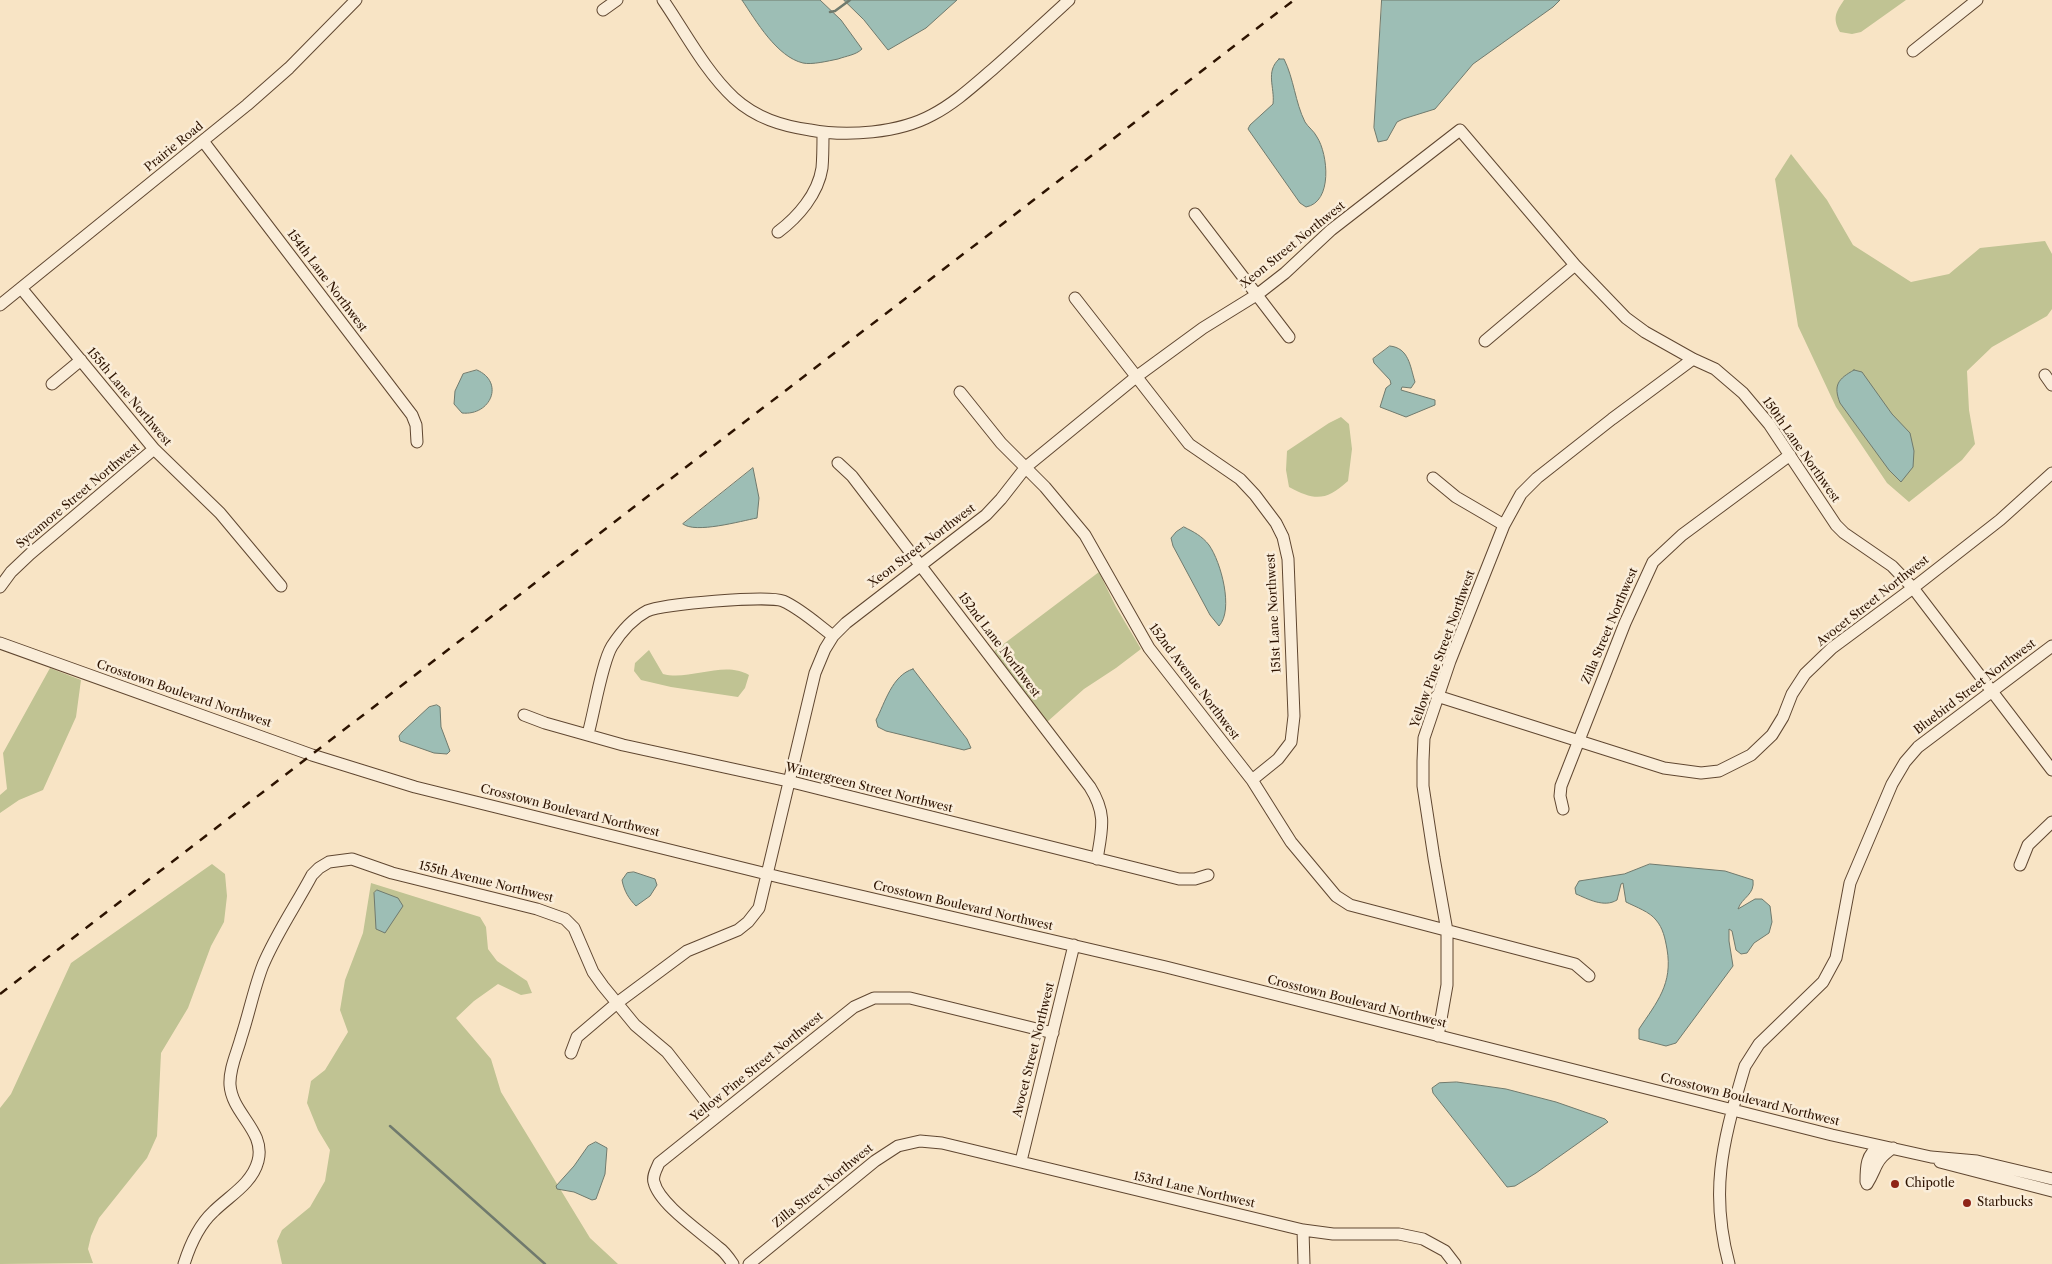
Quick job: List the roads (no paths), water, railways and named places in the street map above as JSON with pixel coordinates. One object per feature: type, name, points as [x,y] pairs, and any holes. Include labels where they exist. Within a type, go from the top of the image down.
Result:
[{"type":"street","name":"Prairie Road","points":[[0,305],[203,141],[289,68],[356,0]]},
{"type":"street","points":[[603,10],[617,0]]},
{"type":"street","points":[[663,0],[717,79],[735,98],[758,115],[782,126],[823,133],[866,132],[899,127],[930,116],[958,100],[1069,0]]},
{"type":"street","points":[[1913,51],[1977,0]]},
{"type":"street","name":"150th Lane Northwest","points":[[1460,130],[1575,265],[1626,318],[1645,332],[1715,369],[1743,393],[1769,424],[1836,525],[1844,533],[1892,566],[1913,588],[2052,770]]},
{"type":"street","name":"Xeon Street Northwest","points":[[571,1053],[577,1037],[617,1003],[687,951],[728,935],[748,922],[760,904],[818,662],[832,636],[858,612],[986,515],[1026,467],[1136,377],[1203,328],[1258,294],[1331,230],[1460,130]]},
{"type":"street","points":[[778,232],[796,217],[811,196],[822,170],[823,133]]},
{"type":"street","name":"154th Lane Northwest","points":[[203,141],[412,416],[416,425],[418,442]]},
{"type":"street","points":[[1195,214],[1289,337]]},
{"type":"street","points":[[1485,341],[1575,265]]},
{"type":"street","name":"155th Lane Northwest","points":[[21,288],[154,449],[220,513],[281,586]]},
{"type":"street","name":"151st Lane Northwest","points":[[1075,298],[1189,444],[1240,479],[1276,522],[1283,537],[1288,568],[1294,716],[1291,742],[1278,759],[1252,780]]},
{"type":"street","name":"Yellow Pine Street Northwest","points":[[1438,1036],[1447,985],[1447,931],[1423,786],[1424,738],[1438,696],[1504,524],[1521,494],[1537,478],[1612,419],[1693,359]]},
{"type":"street","points":[[52,384],[80,360]]},
{"type":"street","points":[[2045,375],[2052,385]]},
{"type":"street","name":"152nd Avenue Northwest","points":[[960,392],[1001,443],[1045,487],[1085,535],[1149,648],[1252,780],[1291,842],[1336,896],[1350,905],[1447,931]]},
{"type":"street","name":"Sycamore Street Northwest","points":[[0,587],[11,572],[30,554],[154,449]]},
{"type":"street","name":"Zilla Street Northwest","points":[[1563,809],[1560,796],[1561,786],[1625,623],[1653,562],[1682,535],[1790,455]]},
{"type":"street","name":"152nd Lane Northwest","points":[[838,463],[852,476],[1090,787],[1099,801],[1102,813],[1102,828],[1097,858]]},
{"type":"street","name":"Avocet Street Northwest","points":[[1579,741],[1664,768],[1701,773],[1719,771],[1732,766],[1751,755],[1772,735],[1783,716],[1792,694],[1805,674],[1832,648],[2000,520],[2052,472]]},
{"type":"street","points":[[1433,478],[1456,497],[1504,524]]},
{"type":"street","points":[[588,734],[611,648],[633,620],[648,611],[665,607],[764,598],[781,600],[795,608],[832,636]]},
{"type":"street","name":"Crosstown Boulevard Northwest","points":[[0,643],[312,755],[374,775],[570,826],[1074,945],[1880,1146],[1932,1157],[1977,1161],[2052,1179]]},
{"type":"street","name":"Bluebird Street Northwest","points":[[1729,1264],[1722,1238],[1718,1182],[1720,1161],[1745,1066],[1759,1044],[1823,982],[1836,958],[1850,883],[1892,784],[1905,762],[1918,747],[2052,646]]},
{"type":"street","points":[[1438,696],[1579,741]]},
{"type":"street","name":"Wintergreen Street Northwest","points":[[524,715],[545,724],[588,734],[623,745],[788,781],[1179,879],[1195,879],[1208,875]]},
{"type":"street","points":[[2020,865],[2028,845],[2052,822]]},
{"type":"street","name":"155th Avenue Northwest","points":[[184,1264],[193,1239],[201,1225],[213,1212],[240,1190],[258,1162],[259,1150],[256,1134],[232,1096],[230,1074],[267,958],[312,875],[329,862],[352,859],[392,873],[537,909],[565,918],[574,928],[593,972],[635,1025],[667,1052],[718,1116]]},
{"type":"street","points":[[1447,931],[1576,964],[1589,976]]},
{"type":"street","name":"Avocet Street Northwest","points":[[1021,1161],[1074,945]]},
{"type":"street","name":"Yellow Pine Street Northwest","points":[[734,1264],[720,1248],[684,1219],[663,1198],[654,1181],[654,1175],[659,1163],[854,1007],[874,998],[910,998],[1053,1033]]},
{"type":"street","name":"Zilla Street Northwest","points":[[749,1264],[875,1160],[898,1146],[920,1141]]},
{"type":"street","name":"153rd Lane Northwest","points":[[920,1141],[942,1143],[1021,1161],[1303,1230],[1333,1234],[1398,1234],[1423,1239],[1445,1251],[1455,1264]]},
{"type":"street","points":[[1880,1146],[1874,1149],[1868,1158],[1866,1184],[1873,1174],[1878,1160],[1893,1148]]},
{"type":"street","name":"Crosstown Boulevard Northwest","points":[[1932,1157],[1944,1164],[2052,1191]]},
{"type":"street","points":[[1303,1230],[1304,1264]]},
{"type":"water","points":[[742,0],[820,0],[841,20],[862,49],[851,55],[820,62],[803,63],[793,59],[784,54],[768,37]]},
{"type":"water","points":[[844,0],[957,0],[926,28],[888,50],[864,20]]},
{"type":"water","points":[[1382,0],[1560,0],[1473,64],[1435,109],[1397,122],[1387,140],[1378,142],[1374,128]]},
{"type":"water","points":[[1279,59],[1284,59],[1305,122],[1317,137],[1324,154],[1326,176],[1321,196],[1315,203],[1306,207],[1300,203],[1248,129],[1273,104],[1271,74]]},
{"type":"water","points":[[1390,346],[1396,347],[1405,354],[1415,382],[1411,388],[1402,387],[1401,390],[1435,400],[1435,405],[1406,417],[1380,407],[1386,388],[1391,384],[1390,380],[1374,363],[1373,359]]},
{"type":"water","points":[[477,370],[486,375],[491,382],[491,397],[481,409],[472,413],[462,413],[454,404],[455,391],[463,374]]},
{"type":"water","points":[[1854,370],[1862,372],[1892,414],[1910,433],[1914,451],[1913,467],[1901,482],[1889,470],[1840,403],[1837,392],[1838,383],[1844,376]]},
{"type":"water","points":[[753,468],[759,498],[757,518],[697,528],[683,524]]},
{"type":"water","points":[[1184,527],[1198,534],[1209,545],[1218,563],[1226,598],[1223,619],[1219,626],[1210,615],[1173,546],[1171,538]]},
{"type":"water","points":[[913,669],[967,739],[971,748],[964,750],[886,731],[878,727],[876,720],[894,683],[906,672]]},
{"type":"water","points":[[437,705],[440,707],[441,727],[450,751],[447,754],[434,753],[400,741],[399,736],[402,732],[429,707]]},
{"type":"water","points":[[1650,864],[1725,871],[1753,880],[1750,893],[1738,909],[1755,899],[1762,899],[1770,906],[1772,922],[1769,933],[1754,943],[1747,953],[1741,954],[1736,950],[1732,931],[1729,929],[1733,966],[1676,1043],[1666,1046],[1639,1039],[1639,1029],[1652,1010],[1666,983],[1668,972],[1667,949],[1660,926],[1650,915],[1626,902],[1623,883],[1621,884],[1617,900],[1607,903],[1596,902],[1576,894],[1575,888],[1579,881],[1624,874]]},
{"type":"water","points":[[634,872],[655,879],[657,885],[650,896],[636,906],[627,894],[622,880],[627,873]]},
{"type":"water","points":[[377,890],[398,898],[403,906],[385,933],[376,929],[374,893]]},
{"type":"water","points":[[1457,1082],[1506,1089],[1556,1102],[1605,1119],[1608,1122],[1536,1173],[1515,1186],[1507,1187],[1433,1093],[1432,1088],[1439,1083]]},
{"type":"water","points":[[596,1142],[607,1148],[605,1174],[596,1199],[592,1200],[574,1192],[557,1189],[556,1186],[574,1166],[588,1146]]},
{"type":"waterway","points":[[830,12],[835,11],[850,0]]},
{"type":"waterway","points":[[390,1126],[545,1264]]},
{"type":"railway","points":[[0,994],[1294,0]]},
{"type":"place","name":"Chipotle","points":[[1895,1184]]},
{"type":"place","name":"Starbucks","points":[[1967,1203]]}]
